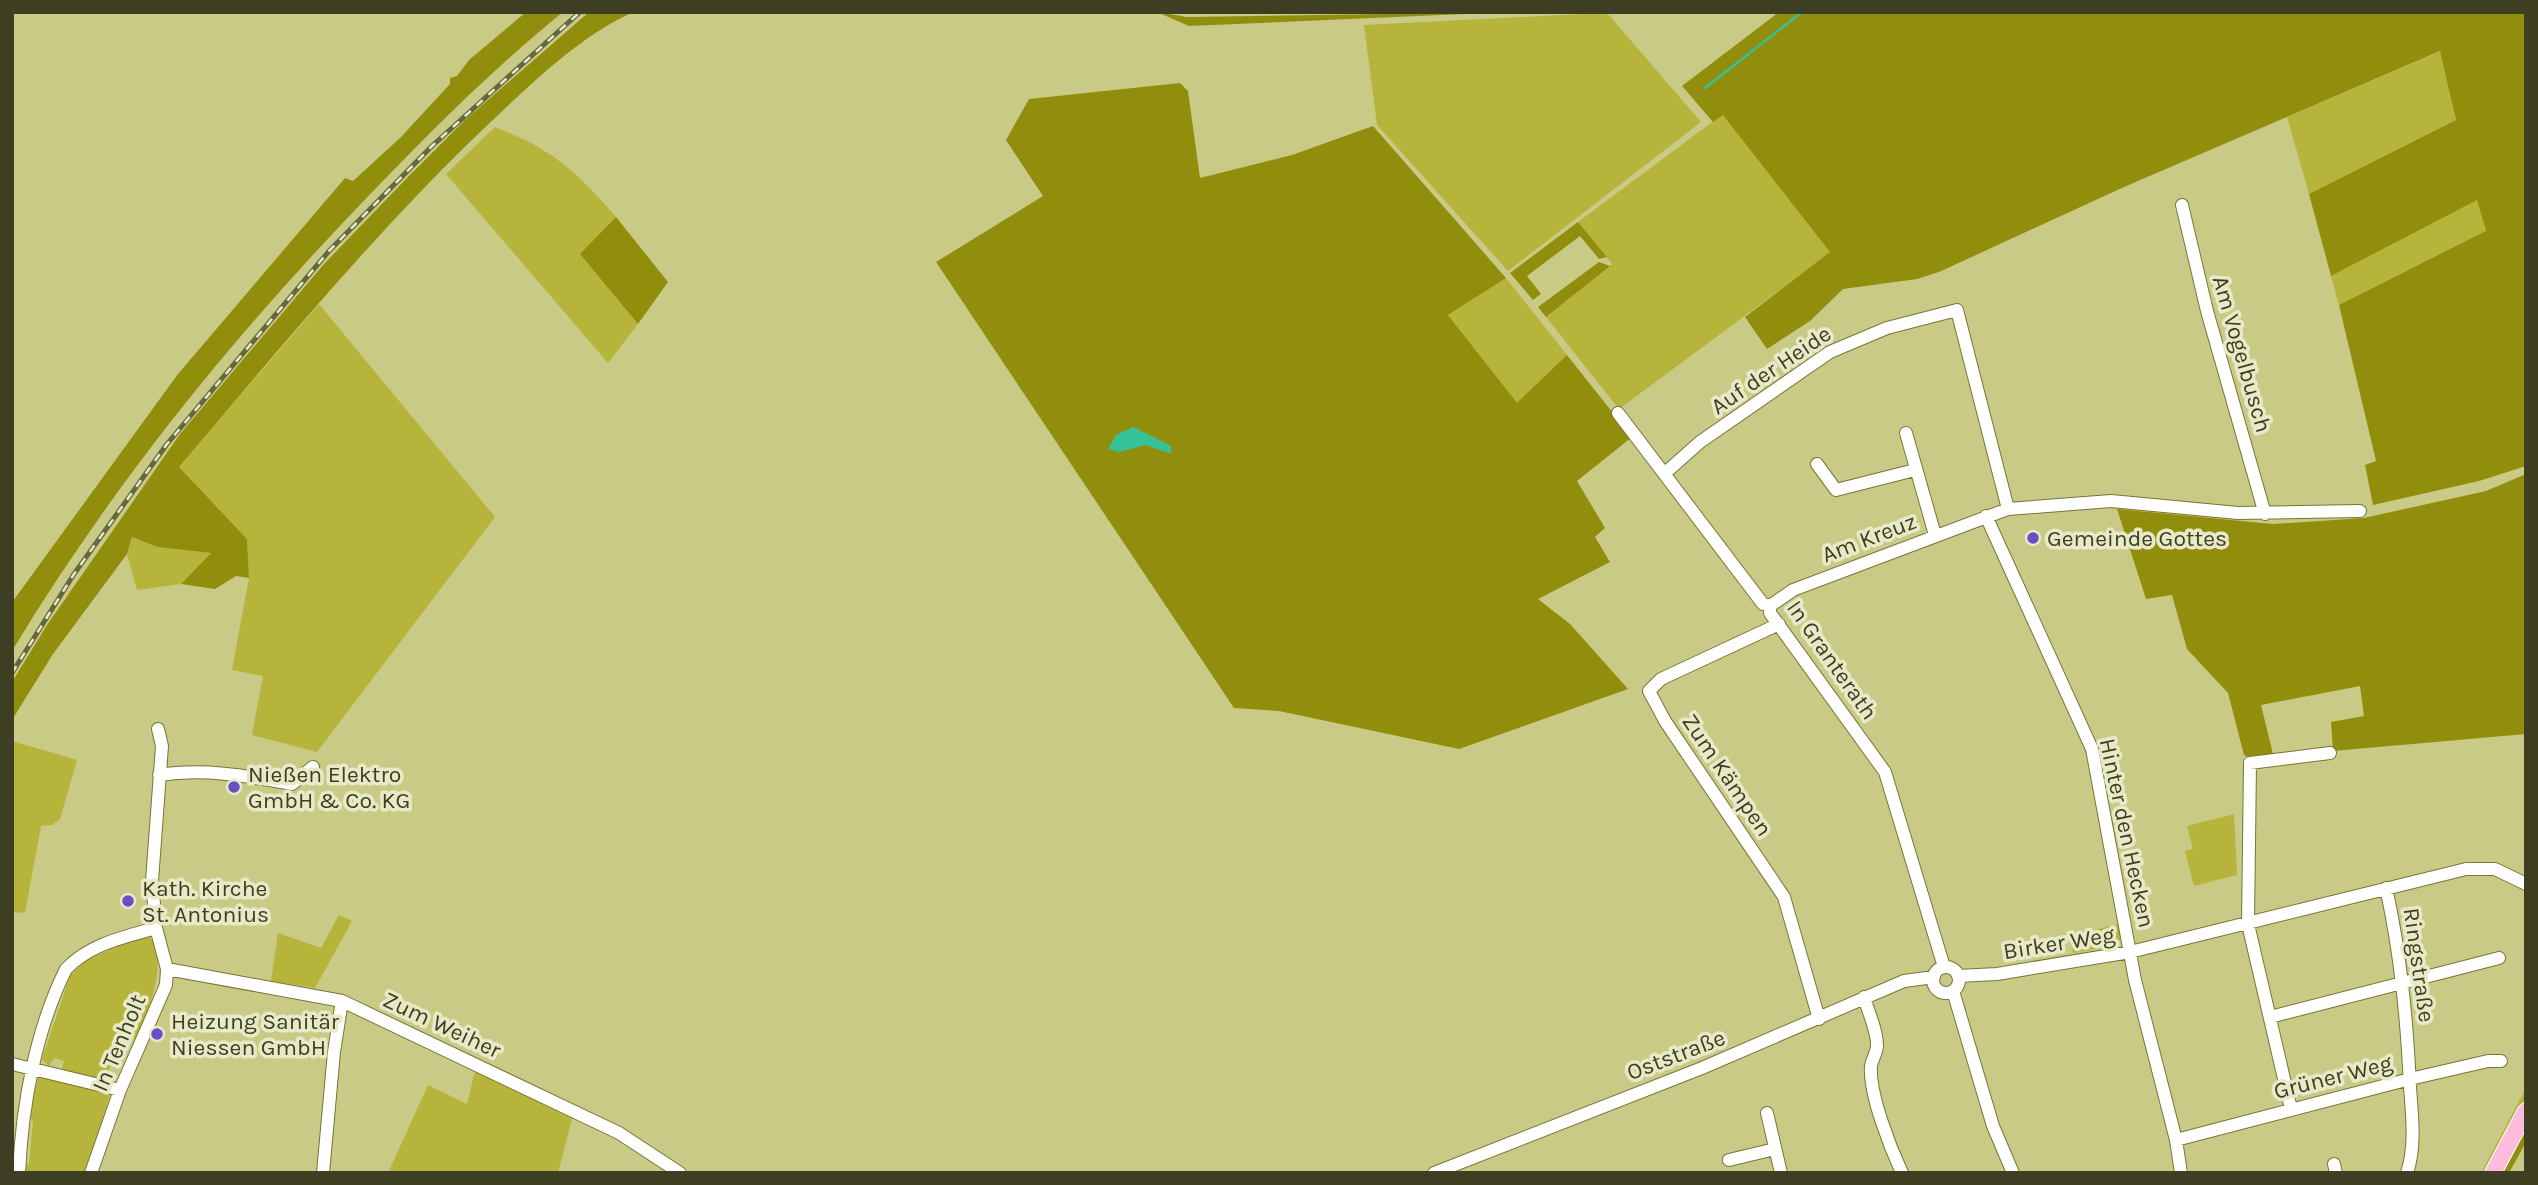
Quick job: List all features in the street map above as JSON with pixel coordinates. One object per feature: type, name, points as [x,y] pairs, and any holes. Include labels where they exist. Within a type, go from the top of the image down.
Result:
[{"type":"main road","points":[[2493,1173],[2526,1111]]},
{"type":"street","name":"Am Vogelbusch","points":[[2182,205],[2207,311],[2265,514]]},
{"type":"street","name":"Auf der Heide","points":[[1664,474],[1700,442],[1830,352],[1886,328],[1957,310],[2008,509]]},
{"type":"street","name":"In Granterath","points":[[1618,413],[1763,604],[1770,606],[1770,614],[1885,772],[1944,967]]},
{"type":"street","points":[[1906,433],[1935,535]]},
{"type":"street","points":[[1817,464],[1836,490],[1915,470]]},
{"type":"street","points":[[1986,516],[2008,509],[2111,500],[2265,514],[2360,511]]},
{"type":"street","name":"Am Kreuz","points":[[1770,606],[1793,590],[1986,516]]},
{"type":"street","name":"Hinter den Hecken","points":[[1986,516],[2092,749],[2130,952],[2176,1140],[2181,1173]]},
{"type":"street","name":"Zum Kämpen","points":[[1779,624],[1661,679],[1650,691],[1665,720],[1784,897],[1819,1019]]},
{"type":"street","name":"In Tenholt","points":[[91,1173],[120,1090],[155,1016],[166,985],[167,969],[156,928],[152,881],[162,736],[158,729]]},
{"type":"street","points":[[2291,1109],[2248,924],[2250,763],[2330,753]]},
{"type":"street","points":[[159,775],[186,771],[234,774],[292,784],[313,767]]},
{"type":"street","name":"Birker Weg","points":[[1958,976],[1997,974],[2130,952],[2386,888],[2483,867],[2495,869],[2526,884]]},
{"type":"street","name":"Ringstraße","points":[[2386,888],[2404,984],[2412,1139],[2407,1173]]},
{"type":"street","points":[[19,1173],[33,1069],[66,968],[76,958],[96,947],[156,928]]},
{"type":"street","points":[[2270,1017],[2499,958]]},
{"type":"street","points":[[1953,991],[1940,991],[1934,985],[1937,971],[1944,967],[1954,970],[1958,976],[1958,983],[1953,991],[1993,1126],[2013,1173]]},
{"type":"street","name":"Zum Weiher","points":[[167,969],[342,1001],[619,1133],[680,1173]]},
{"type":"street","name":"Oststraße","points":[[1434,1173],[1702,1068],[1904,981],[1934,977]]},
{"type":"street","points":[[1864,997],[1876,1037],[1877,1048],[1871,1067],[1874,1087],[1887,1141],[1902,1173]]},
{"type":"street","points":[[323,1173],[334,1052],[342,1001]]},
{"type":"street","name":"Grüner Weg","points":[[2176,1140],[2488,1060],[2501,1061]]},
{"type":"street","points":[[12,1064],[120,1090]]},
{"type":"street","points":[[1768,1113],[1781,1173]]},
{"type":"street","points":[[1729,1160],[1775,1149]]},
{"type":"shaded area","points":[[526,12],[563,12],[509,58],[431,132],[308,261],[215,366],[129,476],[12,651],[13,601],[178,374],[345,178],[353,181],[401,137],[450,84],[450,78],[457,76],[469,60]]},
{"type":"shaded area","points":[[589,12],[634,12],[597,32],[560,59],[453,159],[332,288],[179,467],[247,539],[249,578],[236,576],[215,589],[181,584],[211,553],[157,547],[132,537],[127,554],[53,654],[12,720],[12,682],[47,625],[180,434],[324,264],[405,180],[466,119]]},
{"type":"shaded area","points":[[1157,12],[1187,17],[1510,12],[1189,26]]},
{"type":"shaded area","points":[[1779,12],[2526,12],[2526,466],[2479,481],[2373,505],[2365,465],[2376,461],[2339,305],[2486,231],[2477,200],[2331,276],[2309,194],[2456,120],[2440,51],[2124,187],[1939,272],[1917,279],[1843,289],[1810,321],[1767,349],[1745,317],[1830,252],[1723,115],[1713,122],[1682,86]]},
{"type":"shaded area","points":[[1602,13],[1609,15],[1701,122],[1508,271],[1377,125],[1364,25]]},
{"type":"shaded area","points":[[2441,51],[2456,120],[2309,194],[2287,117]]},
{"type":"shaded area","points":[[1180,83],[1188,91],[1200,178],[1292,155],[1373,126],[1506,278],[1448,315],[1517,403],[1567,355],[1632,437],[1577,481],[1605,528],[1595,537],[1610,562],[1538,599],[1570,624],[1628,689],[1459,749],[1279,711],[1234,708],[936,262],[1043,196],[1006,140],[1029,99]]},
{"type":"shaded area","points":[[1723,114],[1831,252],[1619,409],[1546,317],[1612,264],[1578,222]]},
{"type":"shaded area","points":[[495,127],[533,144],[562,163],[588,186],[616,217],[581,254],[638,324],[608,363],[446,174]]},
{"type":"shaded area","points":[[2477,199],[2486,232],[2339,305],[2331,276]]},
{"type":"shaded area","points":[[616,217],[668,282],[638,324],[580,254]]},
{"type":"shaded area","points":[[1578,222],[1607,257],[1599,259],[1580,236],[1527,276],[1541,294],[1533,300],[1510,273]]},
{"type":"shaded area","points":[[1599,262],[1610,266],[1546,317],[1538,307]]},
{"type":"shaded area","points":[[1506,278],[1567,355],[1517,404],[1448,315]]},
{"type":"shaded area","points":[[319,304],[495,517],[317,752],[252,735],[263,676],[232,670],[249,578],[247,539],[179,467]]},
{"type":"shaded area","points":[[1133,427],[1171,446],[1171,454],[1146,445],[1119,452],[1108,449],[1116,435]]},
{"type":"shaded area","points":[[2526,474],[2526,734],[2333,751],[2331,722],[2364,716],[2360,686],[2261,705],[2274,758],[2253,760],[2244,755],[2228,693],[2187,649],[2172,595],[2146,599],[2117,509],[2273,524],[2364,518],[2486,491]]},
{"type":"shaded area","points":[[132,537],[157,547],[211,553],[181,584],[137,590],[127,554]]},
{"type":"shaded area","points":[[12,741],[77,760],[60,819],[52,825],[41,826],[25,913],[12,912]]},
{"type":"shaded area","points":[[2234,814],[2237,875],[2194,886],[2185,851],[2193,849],[2187,826]]},
{"type":"shaded area","points":[[339,915],[352,921],[315,988],[271,981],[278,933],[321,948]]},
{"type":"shaded area","points":[[2119,924],[2121,938],[2116,945],[2073,953],[2069,936]]},
{"type":"shaded area","points":[[141,936],[150,938],[155,948],[158,960],[155,988],[136,1038],[128,1036],[119,1058],[114,1057],[106,1077],[113,1081],[108,1083],[61,1072],[64,1061],[54,1058],[49,1066],[42,1059],[70,976],[85,961]]},
{"type":"shaded area","points":[[476,1067],[573,1115],[558,1173],[388,1173],[428,1085],[467,1104]]},
{"type":"shaded area","points":[[39,1075],[110,1094],[87,1173],[24,1173],[24,1166],[29,1164],[33,1120],[29,1117]]},
{"type":"shaded area","points":[[2526,1088],[2526,1097],[2485,1173],[2481,1173]]},
{"type":"shaded area","points":[[2526,1128],[2526,1142],[2509,1173],[2501,1173]]},
{"type":"waterway","points":[[1705,88],[1802,12]]},
{"type":"railway","points":[[12,673],[74,574],[167,444],[329,251],[432,146],[580,12]]},
{"type":"place","name":"Gemeinde Gottes","points":[[2033,538]]},
{"type":"place","name":"Nießen Elektro GmbH & Co. KG","points":[[234,787]]},
{"type":"place","name":"Kath. Kirche St. Antonius","points":[[128,901]]},
{"type":"place","name":"Heizung Sanitär Niessen GmbH","points":[[157,1034]]}]
